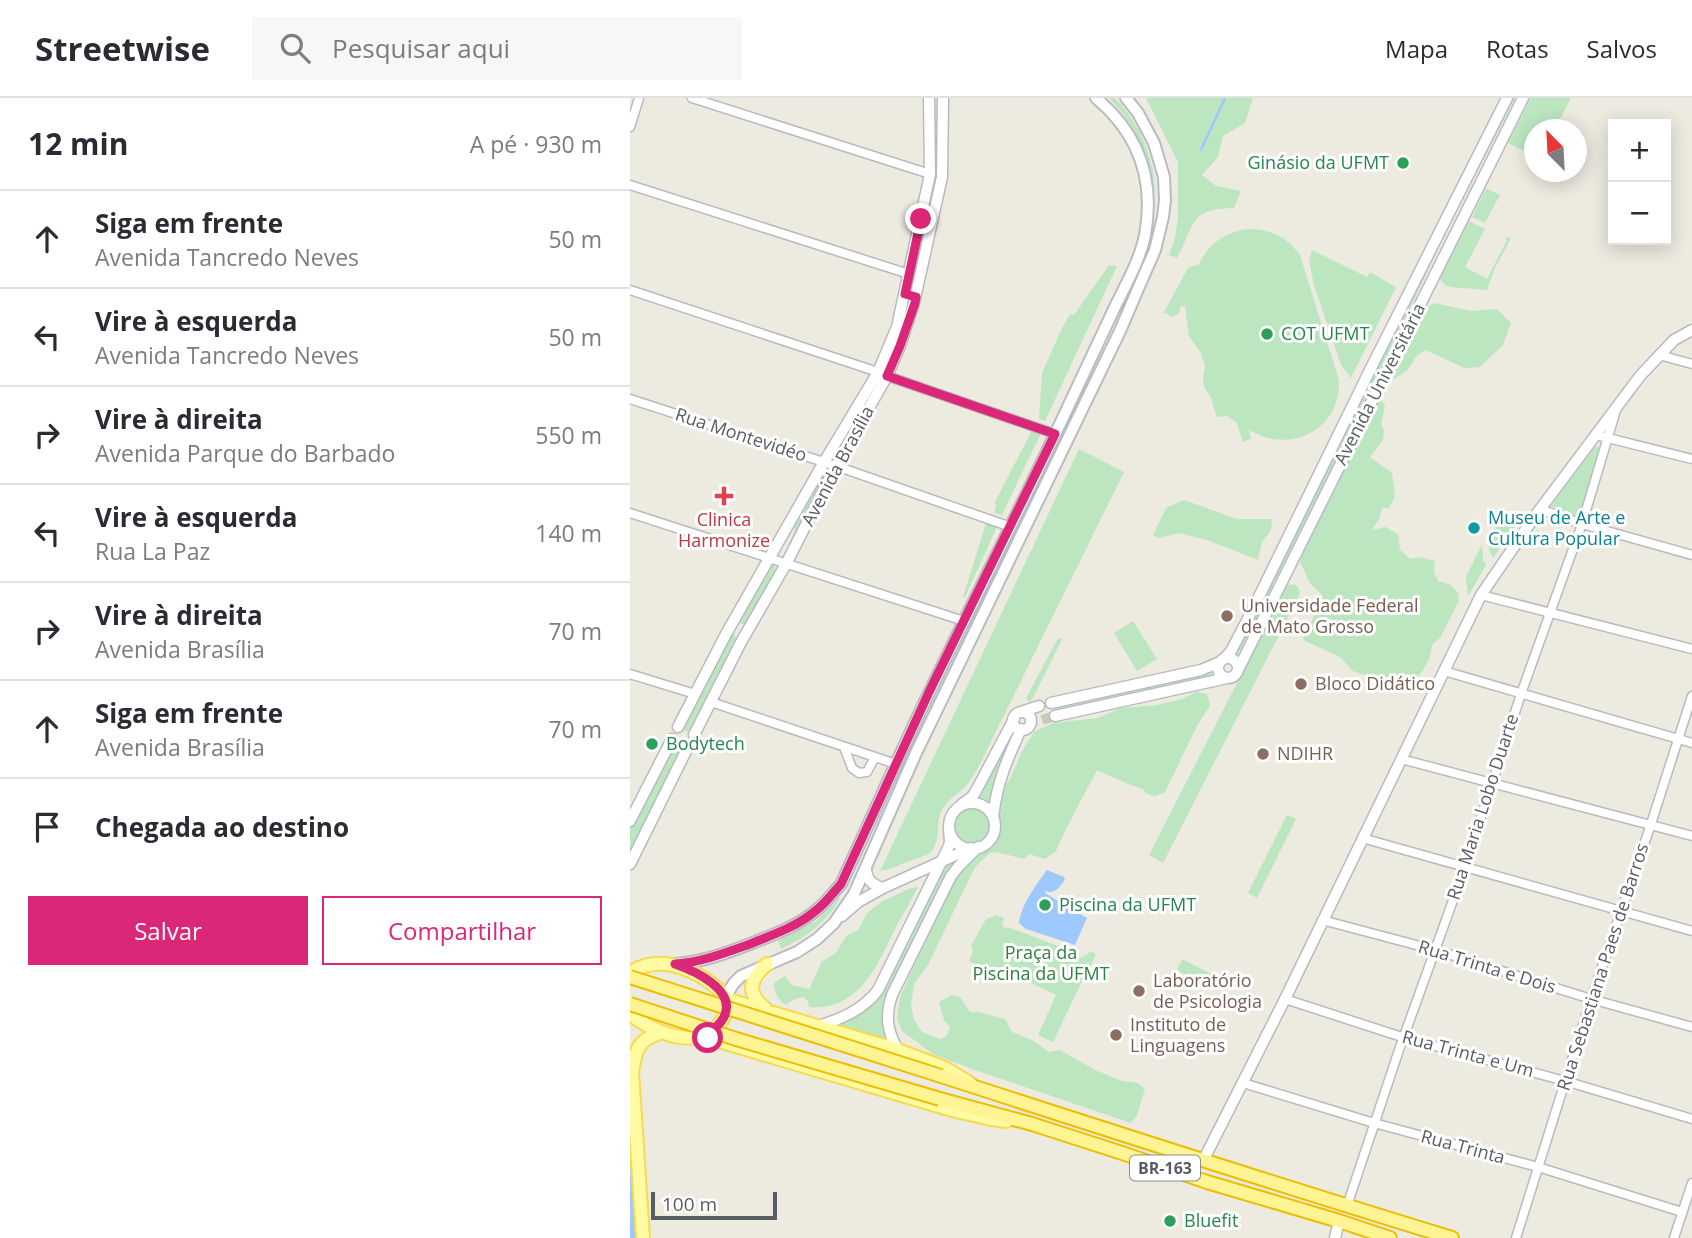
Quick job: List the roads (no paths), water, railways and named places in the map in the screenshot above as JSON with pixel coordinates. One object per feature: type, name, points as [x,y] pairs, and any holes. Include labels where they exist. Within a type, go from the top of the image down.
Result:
[{"type":"highway","name":"BR-163","points":[[633,971],[974,1087],[1452,1238]]},
{"type":"highway","name":"BR-163","points":[[630,1004],[736,1039],[1032,1124],[1207,1182],[1390,1238]]},
{"type":"highway","points":[[1148,1162],[1160,1159],[1191,1169],[1196,1168],[1204,1159]]},
{"type":"main road","points":[[633,971],[659,964],[704,960],[773,935],[799,922],[824,904],[841,884],[1120,296],[1144,237],[1147,186],[1138,151],[1118,119],[1096,98]]},
{"type":"main road","points":[[725,998],[741,976],[807,946],[845,909],[866,869],[916,753],[1120,331],[1155,250],[1166,200],[1164,177],[1151,136],[1139,113],[1126,98]]},
{"type":"main road","points":[[675,964],[705,979],[725,998],[726,1012],[720,1023],[710,1032],[697,1037]]},
{"type":"main road","points":[[767,964],[756,974],[752,991],[754,997],[768,1010]]},
{"type":"main road","points":[[725,998],[898,1050],[945,1068],[974,1087]]},
{"type":"main road","points":[[630,1015],[656,1030],[679,1037],[719,1041],[952,1110],[991,1119],[1032,1124]]},
{"type":"main road","points":[[643,1238],[631,1107],[632,1072],[639,1045],[656,1030]]},
{"type":"street","points":[[630,127],[639,98]]},
{"type":"street","points":[[692,98],[930,174]]},
{"type":"street","name":"Avenida Brasília","points":[[910,295],[909,274],[930,174],[929,98]]},
{"type":"street","name":"Avenida Brasília","points":[[678,727],[726,634],[824,462],[859,414],[883,374],[910,295],[942,177],[943,98]]},
{"type":"street","name":"Avenida Universitária","points":[[1222,661],[1231,651],[1252,611],[1507,98]]},
{"type":"street","name":"Avenida Universitária","points":[[1055,716],[1234,676],[1523,98]]},
{"type":"street","points":[[630,185],[909,274]]},
{"type":"street","points":[[630,290],[1055,434]]},
{"type":"street","points":[[1204,1159],[1285,999],[1481,595],[1540,509],[1640,376],[1674,340],[1692,330]]},
{"type":"street","points":[[1659,355],[1692,364]]},
{"type":"street","name":"Rua Montevidéo","points":[[630,399],[1011,527]]},
{"type":"street","name":"Rua Maria Lobo Duarte","points":[[1347,1206],[1465,867],[1549,612],[1582,524],[1617,407]]},
{"type":"street","name":"Avenida Brasília","points":[[694,735],[740,644],[786,564],[859,414]]},
{"type":"street","points":[[1595,435],[1692,459]]},
{"type":"street","points":[[1540,509],[1582,524],[1692,555]]},
{"type":"street","points":[[630,513],[964,621]]},
{"type":"street","points":[[1481,595],[1692,649]]},
{"type":"street","points":[[734,621],[750,626]]},
{"type":"street","points":[[726,634],[736,632],[740,644]]},
{"type":"street","points":[[1051,704],[1201,670],[1232,659],[1238,670]]},
{"type":"street","points":[[1222,661],[1220,674],[1227,678]]},
{"type":"street","points":[[1444,671],[1692,743]]},
{"type":"street","points":[[630,674],[695,694]]},
{"type":"street","name":"Rua Sebastiana Paes de Barros","points":[[1516,1238],[1591,999],[1692,695]]},
{"type":"street","points":[[711,702],[896,764]]},
{"type":"street","points":[[818,1026],[859,1009],[872,998],[941,863],[950,841],[951,815],[972,797],[1017,715],[1039,706]]},
{"type":"street","points":[[993,817],[1005,765],[1031,722],[1026,713],[1017,715]]},
{"type":"street","points":[[1017,715],[1016,727],[1025,728],[1042,720]]},
{"type":"street","points":[[630,821],[672,739]]},
{"type":"street","points":[[630,864],[688,747]]},
{"type":"street","points":[[844,747],[852,768],[859,773],[867,772],[875,757]]},
{"type":"street","points":[[1401,759],[1692,836]]},
{"type":"street","points":[[834,922],[858,902],[883,888],[990,839],[995,825],[989,811],[977,803],[962,805]]},
{"type":"street","points":[[949,830],[957,843],[963,847],[975,848]]},
{"type":"street","points":[[1362,838],[1692,931]]},
{"type":"street","points":[[898,1050],[888,1028],[892,995],[951,876],[975,848]]},
{"type":"street","points":[[866,869],[870,881],[883,888]]},
{"type":"street","name":"Rua Trinta e Dois","points":[[1322,920],[1435,950],[1591,999],[1692,1027]]},
{"type":"street","name":"Rua Trinta e Um","points":[[1285,999],[1405,1038],[1692,1119]]},
{"type":"street","name":"Rua Trinta","points":[[1243,1083],[1374,1123],[1538,1167],[1682,1212]]},
{"type":"street","points":[[1674,1238],[1692,1183]]},
{"type":"street","points":[[1335,1238],[1339,1221]]},
{"type":"water","name":"Piscina da UFMT","points":[[1047,870],[1064,877],[1065,880],[1055,891],[1045,893],[1087,918],[1075,945],[1026,929],[1019,923],[1026,902]]},
{"type":"water","points":[[630,1123],[639,1238],[630,1238]]},
{"type":"waterway","points":[[1201,150],[1225,98]]},
{"type":"tunnel","points":[[1042,720],[1055,716]]},
{"type":"place","name":"Ginásio da UFMT","points":[[1403,163]]},
{"type":"place","name":"COT UFMT","points":[[1267,334]]},
{"type":"place","name":"Clinica Harmonize","points":[[724,496]]},
{"type":"place","name":"Museu de Arte e Cultura Popular","points":[[1474,528]]},
{"type":"place","name":"Universidade Federal de Mato Grosso","points":[[1227,616]]},
{"type":"place","name":"Bloco Didático","points":[[1301,684]]},
{"type":"place","name":"Bodytech","points":[[652,744]]},
{"type":"place","name":"NDIHR","points":[[1263,754]]},
{"type":"place","name":"Piscina da UFMT","points":[[1045,905]]},
{"type":"place","name":"Laboratório de Psicologia","points":[[1139,991]]},
{"type":"place","name":"Instituto de Linguagens","points":[[1116,1035]]},
{"type":"place","name":"Bluefit","points":[[1170,1221]]},
{"type":"park label","name":"Praça da Piscina da UFMT","points":[[1041,963]]}]
